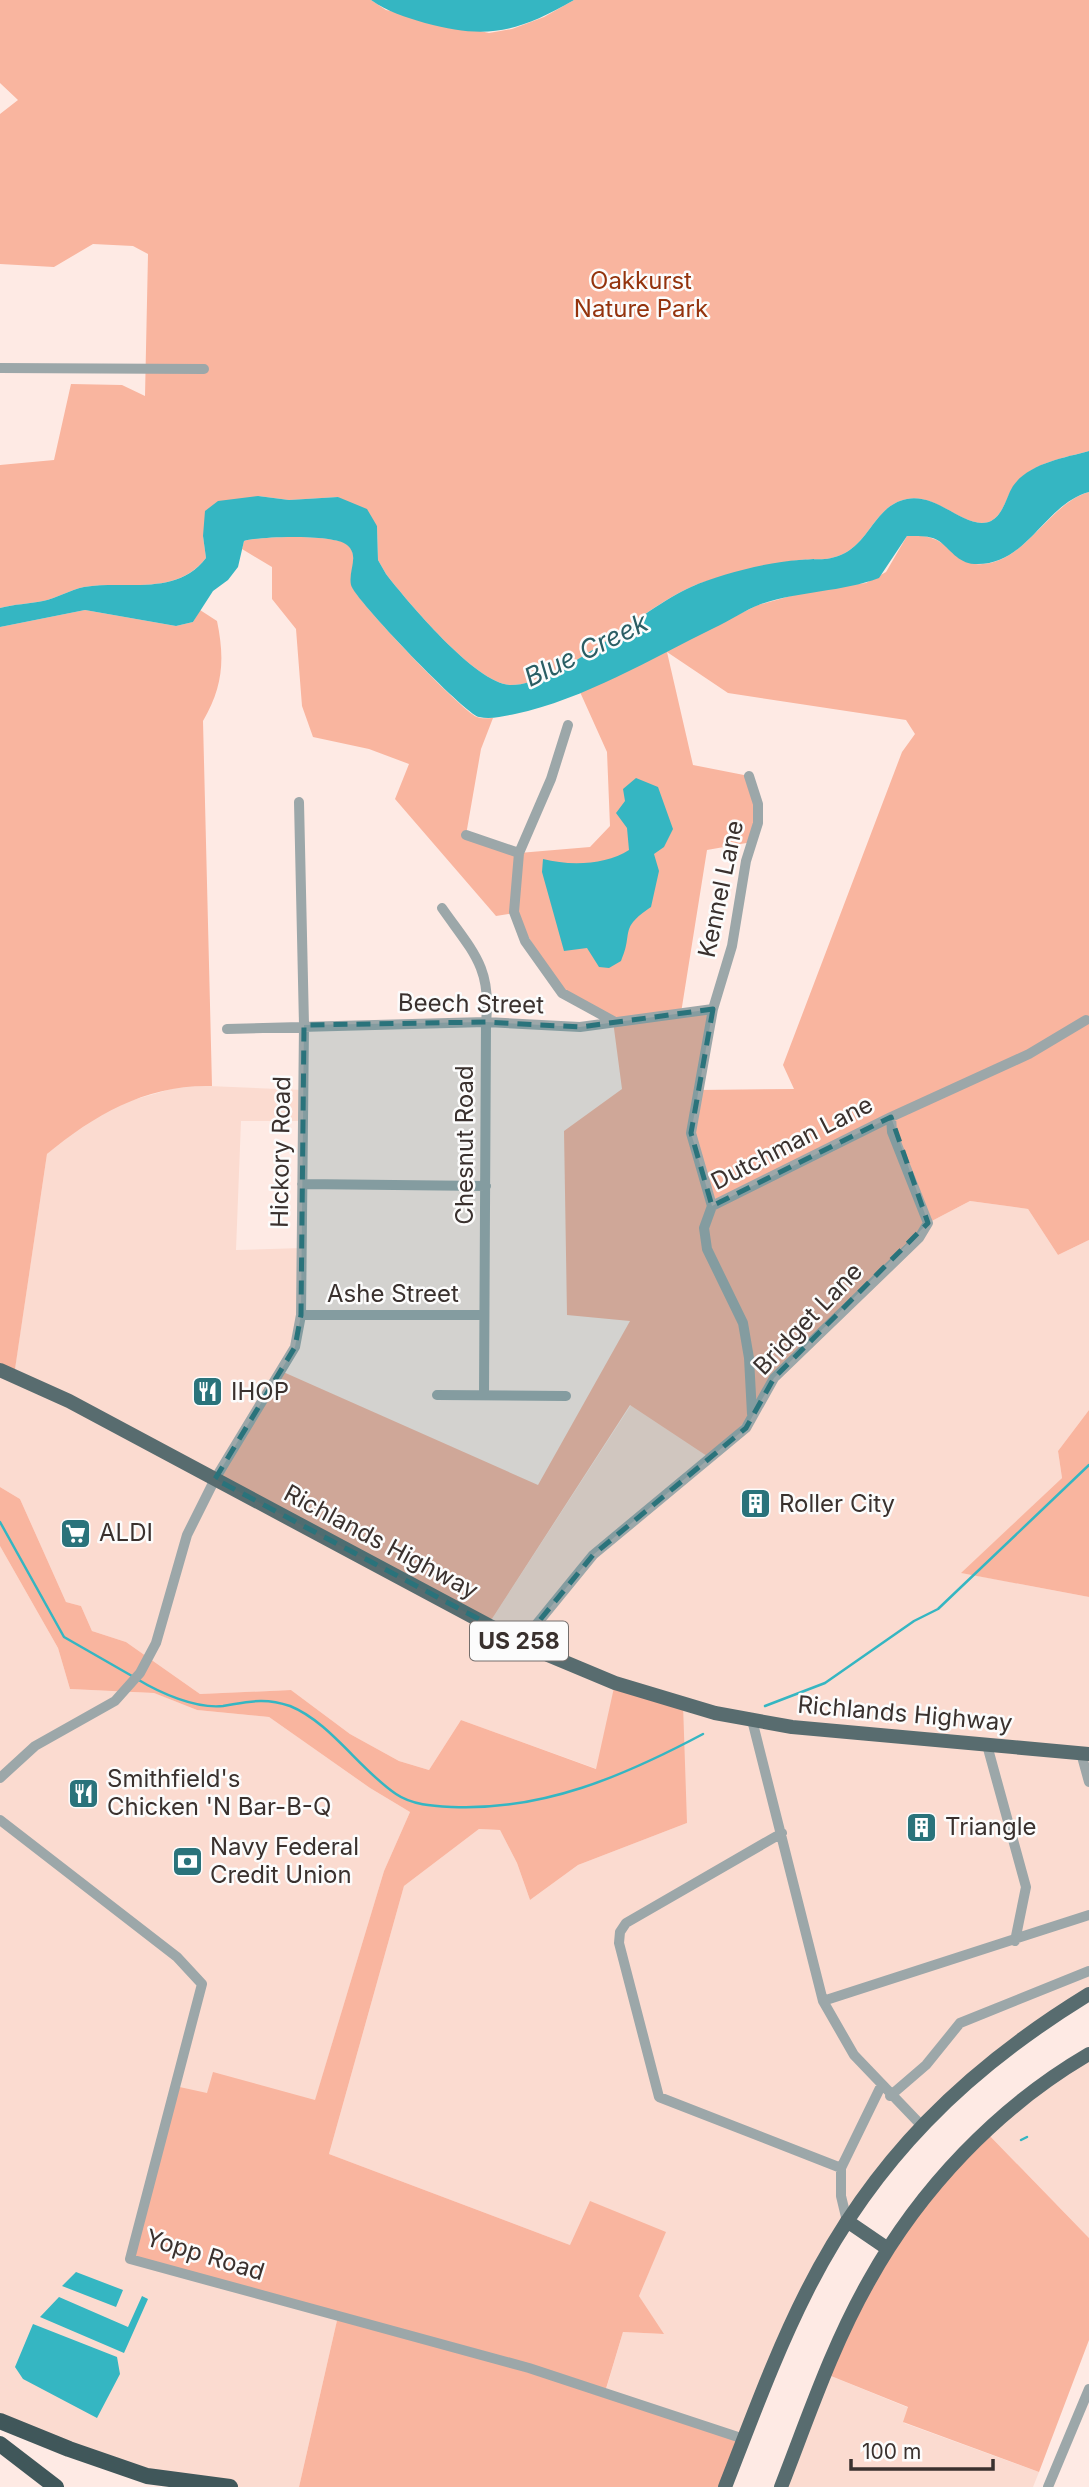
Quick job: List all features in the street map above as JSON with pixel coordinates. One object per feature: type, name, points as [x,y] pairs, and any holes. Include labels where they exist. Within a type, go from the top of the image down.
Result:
[{"type":"highway","points":[[0,2421],[68,2449],[147,2476],[230,2487]]},
{"type":"highway","points":[[0,2444],[56,2487]]},
{"type":"main road","name":"Richlands Highway","points":[[0,1370],[69,1401],[522,1642],[615,1683],[694,1707],[752,1720],[834,1732],[1085,1754]]},
{"type":"main road","points":[[725,2487],[790,2326],[847,2221],[921,2125],[997,2055],[1089,1994]]},
{"type":"main road","points":[[781,2487],[835,2351],[867,2283],[888,2249],[936,2186],[986,2132],[1033,2091],[1088,2054]]},
{"type":"main road","points":[[847,2221],[888,2249]]},
{"type":"street","points":[[0,368],[204,369]]},
{"type":"street","points":[[568,725],[551,779],[519,853],[514,912],[525,940],[562,993],[612,1021]]},
{"type":"street","name":"Kennel Lane","points":[[712,1206],[691,1133],[713,1009],[732,946],[746,861],[758,823],[758,804],[749,776]]},
{"type":"street","name":"Hickory Road","points":[[0,1778],[35,1746],[108,1705],[126,1690],[156,1643],[187,1535],[215,1479],[295,1347],[301,1315],[304,1025],[299,802]]},
{"type":"street","points":[[466,835],[519,853]]},
{"type":"street","name":"Chesnut Road","points":[[442,908],[480,961],[489,992],[486,1022],[484,1395]]},
{"type":"street","name":"Beech Street","points":[[227,1028],[486,1022],[580,1027],[713,1009]]},
{"type":"street","name":"Dutchman Lane","points":[[752,1414],[750,1357],[743,1323],[708,1249],[704,1228],[712,1206],[891,1117],[1029,1054],[1086,1020]]},
{"type":"street","name":"Bridget Lane","points":[[522,1642],[593,1555],[746,1428],[774,1378],[919,1237],[928,1223],[892,1132],[891,1117]]},
{"type":"street","points":[[302,1184],[486,1186]]},
{"type":"street","name":"Ashe Street","points":[[301,1315],[484,1315]]},
{"type":"street","points":[[437,1395],[566,1396]]},
{"type":"street","points":[[752,1720],[823,2001],[843,2038],[881,2086],[921,2125]]},
{"type":"street","points":[[987,1745],[1026,1887],[1015,1941]]},
{"type":"street","points":[[1085,1754],[1089,1782]]},
{"type":"street","name":"Yopp Road","points":[[0,1820],[177,1956],[202,1984],[130,2259],[529,2368],[744,2439]]},
{"type":"street","points":[[782,1833],[626,1923],[620,1932],[619,1943],[659,2097],[841,2168]]},
{"type":"street","points":[[823,2001],[1089,1915]]},
{"type":"street","points":[[890,2096],[926,2065],[960,2023],[1089,1971]]},
{"type":"street","points":[[847,2221],[841,2196],[841,2168],[881,2086]]},
{"type":"street","points":[[1048,2487],[1089,2389]]},
{"type":"highlighted area","points":[[713,1009],[691,1133],[712,1206],[891,1117],[928,1223],[774,1378],[746,1428],[593,1555],[522,1642],[215,1479],[295,1347],[301,1315],[304,1025],[486,1022],[580,1027]]},
{"type":"shaded area","points":[[185,1085],[303,1090],[303,1121],[241,1121],[236,1250],[302,1248],[295,1347],[215,1479],[488,1625],[631,1405],[774,1378],[928,1223],[970,1201],[1028,1209],[1058,1255],[1089,1240],[1089,1410],[1058,1451],[1062,1478],[962,1573],[1089,1597],[1089,1994],[961,2086],[847,2221],[744,2439],[605,2393],[623,2332],[663,2334],[639,2296],[665,2232],[570,2245],[329,2154],[404,1886],[479,1829],[500,1830],[517,1863],[530,1900],[578,1865],[687,1823],[597,1769],[461,1720],[429,1770],[399,1761],[350,1734],[291,1690],[200,1694],[126,1642],[92,1631],[81,1606],[66,1602],[20,1499],[0,1487],[0,1370],[14,1375],[47,1154],[82,1124],[119,1104]]},
{"type":"shaded area","points":[[0,1546],[58,1648],[70,1689],[154,1693],[197,1710],[269,1717],[370,1788],[410,1812],[384,1871],[302,2144],[338,2316],[299,2487],[230,2487],[147,2476],[0,2421]]},
{"type":"shaded area","points":[[1089,2054],[1089,2238],[986,2132]]},
{"type":"shaded area","points":[[826,2374],[909,2408],[904,2423],[1039,2472],[1033,2487],[781,2487]]},
{"type":"green space","name":"Oakkurst Nature Park","points":[[0,0],[371,0],[386,10],[489,33],[512,29],[544,17],[574,0],[1089,0],[1089,451],[1048,462],[1029,472],[1014,486],[1002,510],[991,521],[972,521],[930,501],[907,499],[897,502],[881,515],[854,547],[839,556],[760,567],[691,587],[577,660],[532,682],[511,685],[497,681],[480,671],[444,640],[386,574],[378,560],[377,526],[338,497],[289,500],[258,496],[203,536],[206,558],[194,570],[180,578],[150,585],[84,587],[43,601],[0,608],[0,465],[54,460],[71,384],[122,385],[145,396],[148,254],[133,246],[93,244],[54,267],[0,264],[0,114],[18,100],[0,83]]},
{"type":"green space","points":[[1089,492],[1089,1240],[1058,1255],[1028,1209],[970,1201],[928,1223],[774,1378],[752,1414],[710,1458],[630,1405],[488,1625],[215,1479],[281,1371],[538,1485],[630,1321],[567,1315],[564,1131],[622,1089],[613,1021],[562,993],[514,913],[496,916],[395,799],[409,764],[369,749],[313,737],[302,706],[296,629],[272,599],[272,567],[242,549],[244,541],[281,537],[314,538],[341,541],[348,545],[353,554],[352,586],[371,612],[468,711],[479,718],[493,718],[481,749],[466,835],[519,853],[590,847],[610,826],[607,752],[580,692],[758,605],[812,590],[866,583],[886,572],[907,536],[934,539],[970,563],[993,563],[1022,546],[1074,498]],"holes":[[[667,652],[728,693],[906,720],[915,734],[902,752],[783,1065],[794,1089],[699,1090],[713,1009],[681,1013],[707,850],[752,842],[758,804],[749,776],[693,765]]]},
{"type":"green space","points":[[85,610],[176,626],[193,622],[200,610],[217,621],[221,648],[220,673],[215,696],[203,721],[212,1086],[166,1090],[124,1104],[84,1126],[47,1154],[14,1376],[0,1370],[0,627]]},
{"type":"green space","points":[[1089,1410],[1089,1597],[961,1573],[1062,1478],[1058,1451]]},
{"type":"green space","points":[[0,1487],[20,1499],[66,1602],[81,1606],[92,1631],[126,1642],[200,1694],[291,1690],[350,1734],[399,1761],[429,1770],[461,1720],[596,1769],[615,1683],[683,1704],[687,1823],[578,1865],[530,1900],[517,1863],[500,1830],[479,1829],[404,1886],[329,2154],[570,2245],[590,2201],[666,2232],[639,2296],[664,2334],[623,2332],[605,2392],[744,2439],[725,2487],[299,2487],[338,2316],[130,2259],[175,2086],[207,2093],[213,2072],[315,2100],[384,1871],[410,1812],[370,1788],[269,1717],[197,1710],[154,1693],[70,1689],[58,1648],[0,1546]]},
{"type":"green space","points":[[986,2132],[1089,2238],[1089,2340],[1039,2472],[903,2422],[908,2407],[826,2374],[888,2249]]},
{"type":"water","points":[[371,0],[574,0],[519,26],[485,32],[425,23],[390,11]]},
{"type":"water","points":[[1089,451],[1089,492],[1060,509],[1008,556],[992,562],[968,563],[935,539],[907,536],[879,578],[761,604],[567,699],[497,717],[479,717],[470,711],[411,655],[370,611],[351,585],[353,554],[347,545],[340,541],[280,537],[244,541],[238,567],[228,580],[213,591],[193,622],[176,626],[85,610],[0,627],[0,608],[43,601],[84,587],[165,582],[194,570],[206,558],[203,536],[205,511],[218,501],[258,496],[289,500],[338,497],[367,509],[377,526],[378,560],[386,574],[444,640],[480,671],[497,681],[511,685],[531,682],[577,660],[671,598],[702,582],[759,566],[839,556],[854,547],[881,515],[897,502],[907,499],[930,501],[972,521],[991,521],[1002,510],[1013,486],[1028,472],[1048,462]]},
{"type":"water","points":[[636,778],[658,787],[673,829],[664,847],[654,854],[659,871],[651,907],[630,926],[621,961],[609,968],[599,967],[587,948],[564,951],[542,872],[543,859],[588,863],[610,859],[629,850],[627,828],[616,813],[625,801],[623,789]]},
{"type":"water","points":[[76,2272],[123,2290],[116,2307],[62,2286]]},
{"type":"water","points":[[142,2296],[148,2299],[124,2353],[40,2317],[59,2297],[128,2327]]},
{"type":"water","points":[[33,2324],[117,2357],[120,2374],[97,2418],[23,2379],[15,2367]]},
{"type":"waterway","points":[[765,1706],[825,1683],[914,1621],[938,1609],[1089,1465]]},
{"type":"waterway","points":[[0,1522],[64,1637],[132,1676]]},
{"type":"waterway","points":[[137,1679],[156,1690],[201,1705],[223,1706],[264,1701],[290,1706],[318,1723],[396,1794],[416,1803],[437,1806],[486,1807],[551,1797],[613,1777],[703,1734]]},
{"type":"waterway","points":[[1021,2140],[1027,2137]]},
{"type":"place","name":"IHOP","points":[[208,1392]]},
{"type":"place","name":"Roller City","points":[[756,1504]]},
{"type":"place","name":"ALDI","points":[[76,1533]]},
{"type":"place","name":"Smithfield's Chicken 'N Bar-B-Q","points":[[84,1793]]},
{"type":"place","name":"Triangle","points":[[922,1827]]},
{"type":"place","name":"Navy Federal Credit Union","points":[[187,1861]]},
{"type":"water label","name":"Blue Creek","points":[[586,650]]}]
